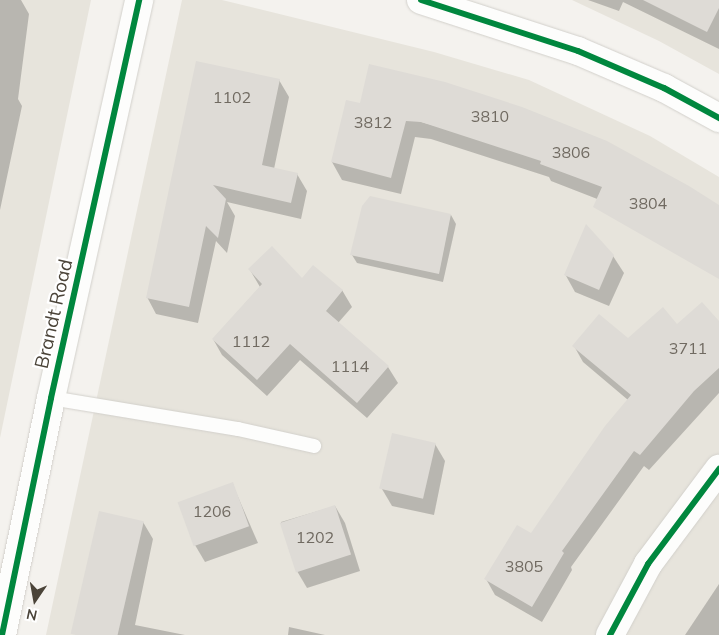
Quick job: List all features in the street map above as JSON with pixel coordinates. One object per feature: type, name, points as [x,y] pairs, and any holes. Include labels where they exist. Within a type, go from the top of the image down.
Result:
[{"type":"street","name":"Brandt Road","points":[[2,635],[50,398],[139,0]]},
{"type":"street","points":[[433,2],[578,51],[664,88],[719,118]]},
{"type":"street","points":[[610,635],[648,564],[719,469]]},
{"type":"lane","points":[[50,398],[238,429],[314,446]]},
{"type":"shaded area","points":[[0,0],[91,0],[0,438]]},
{"type":"shaded area","points":[[182,0],[222,0],[434,52],[529,80],[650,136],[719,177],[719,635],[46,635]]},
{"type":"shaded area","points":[[572,0],[719,0],[719,74],[659,41]]},
{"type":"building","points":[[643,0],[719,0],[719,8],[707,32]]},
{"type":"building","points":[[196,61],[280,79],[262,165],[298,173],[291,203],[213,185],[226,199],[218,238],[206,226],[189,307],[146,298]]},
{"type":"building","points":[[369,64],[445,82],[522,107],[607,141],[689,186],[719,205],[719,279],[593,207],[602,187],[540,164],[541,161],[421,122],[406,121],[391,178],[331,162],[346,100],[360,103]]},
{"type":"building","points":[[370,196],[451,214],[439,274],[350,255],[362,206]]},
{"type":"building","points":[[586,224],[614,255],[599,290],[564,275]]},
{"type":"building","points":[[272,246],[302,278],[313,265],[343,290],[326,311],[389,366],[357,403],[290,344],[257,380],[212,339],[262,284],[248,269]]},
{"type":"building","points":[[702,302],[719,321],[719,368],[694,391],[640,455],[634,451],[562,551],[564,553],[532,607],[484,579],[517,525],[531,533],[605,426],[631,395],[572,346],[599,314],[628,338],[663,307],[677,324]]},
{"type":"building","points":[[392,433],[436,443],[423,499],[379,489]]},
{"type":"building","points":[[233,482],[249,526],[194,546],[178,502]]},
{"type":"building","points":[[335,505],[351,554],[296,572],[280,523]]},
{"type":"building","points":[[99,511],[144,521],[118,635],[71,634]]},
{"type":"cycle path","points":[[2,635],[51,398],[139,0]]},
{"type":"cycle path","points":[[421,0],[578,51],[664,88],[719,118]]},
{"type":"cycle path","points":[[610,635],[648,564],[719,469]]}]
